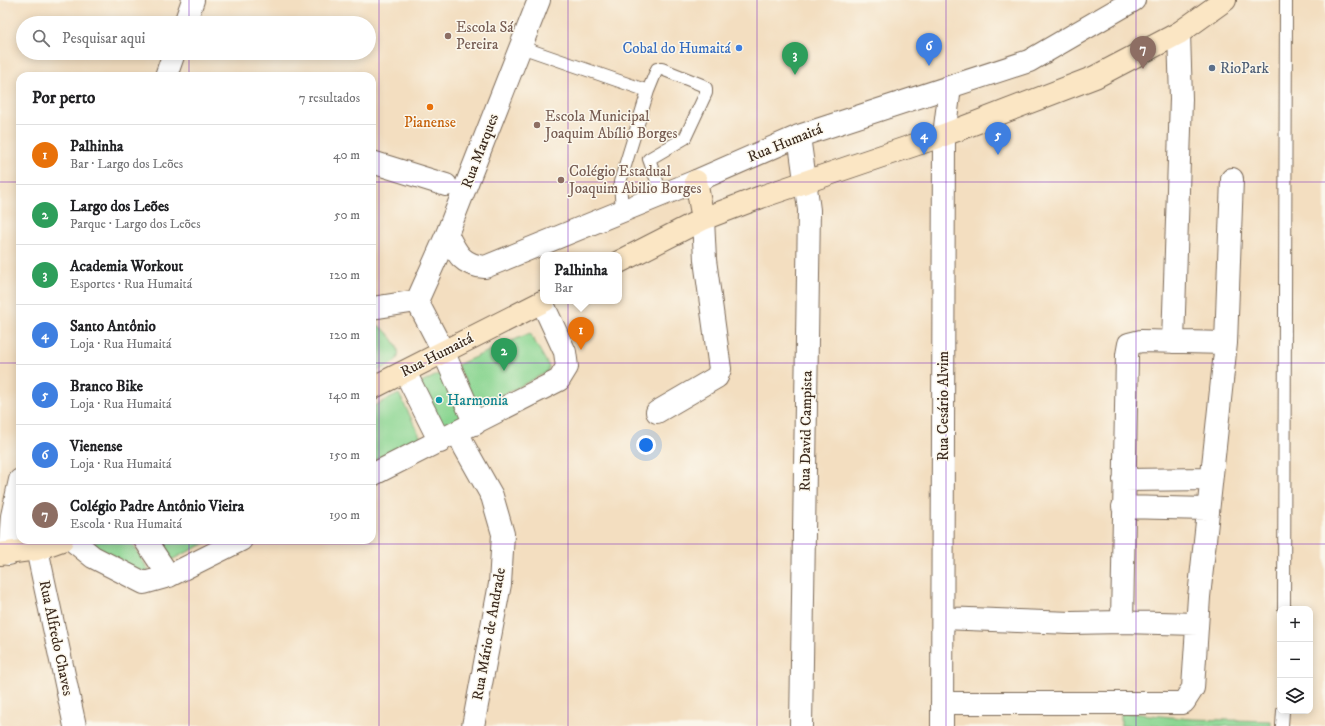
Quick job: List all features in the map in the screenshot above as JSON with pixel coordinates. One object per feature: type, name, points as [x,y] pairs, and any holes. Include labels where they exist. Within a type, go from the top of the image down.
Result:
[{"type":"main road","points":[[622,260],[703,219],[944,135],[1095,77],[1179,33],[1225,0]]},
{"type":"main road","points":[[696,181],[703,219]]},
{"type":"main road","name":"Rua Humaitá","points":[[376,386],[406,372],[443,351],[540,303]]},
{"type":"main road","points":[[4,554],[37,549],[51,544]]},
{"type":"street","points":[[187,16],[193,0]]},
{"type":"street","name":"Rua Marques","points":[[417,300],[447,234],[454,188],[521,47],[539,0]]},
{"type":"street","name":"Rua Humaitá","points":[[447,234],[455,251],[462,259],[473,266],[485,267],[696,181],[799,136],[1029,61],[1134,0]]},
{"type":"street","points":[[1173,342],[1181,99],[1179,33]]},
{"type":"street","points":[[167,72],[172,60]]},
{"type":"street","name":"Rua Cesário Alvim","points":[[942,726],[944,135],[950,87]]},
{"type":"street","name":"Rua David Campista","points":[[799,136],[809,210],[801,726]]},
{"type":"street","points":[[376,163],[454,188]]},
{"type":"street","points":[[942,703],[1181,703],[1184,702],[1193,688],[1197,624],[1208,509],[1226,343],[1232,179]]},
{"type":"street","points":[[657,412],[717,377],[720,369],[704,260],[703,219]]},
{"type":"street","points":[[376,307],[417,300],[443,351],[457,433]]},
{"type":"street","points":[[376,473],[559,380],[567,367],[565,352],[544,304]]},
{"type":"street","points":[[1122,622],[1123,507],[1127,355],[1129,344],[1141,341],[1226,343]]},
{"type":"street","points":[[406,372],[457,433]]},
{"type":"street","name":"Rua Mário de Andrade","points":[[457,433],[492,496],[503,534],[500,584],[473,726]]},
{"type":"street","points":[[1124,480],[1211,479]]},
{"type":"street","points":[[4,554],[16,498]]},
{"type":"street","points":[[1123,507],[1208,509]]},
{"type":"street","points":[[77,544],[93,557],[144,583],[169,576],[233,544]]},
{"type":"street","points":[[148,544],[169,576]]},
{"type":"street","name":"Rua Alfredo Chaves","points":[[37,549],[75,726]]},
{"type":"street","points":[[943,618],[1071,623],[1122,622],[1197,624]]},
{"type":"lane","points":[[1284,606],[1286,0]]},
{"type":"lane","points":[[521,47],[648,91]]},
{"type":"lane","points":[[622,211],[620,182],[648,91],[657,69],[662,69],[706,88],[706,92],[685,138],[649,159],[662,195]]},
{"type":"lane","points":[[1282,714],[1282,726]]},
{"type":"green space","points":[[376,325],[387,332],[398,349],[397,359],[385,368],[376,371]]},
{"type":"green space","points":[[530,333],[549,367],[547,372],[479,408],[457,365]]},
{"type":"green space","points":[[443,372],[466,415],[436,430],[415,386]]},
{"type":"green space","points":[[399,394],[421,438],[376,459],[376,405]]},
{"type":"green space","points":[[132,544],[149,571],[143,574],[89,545]]},
{"type":"green space","points":[[161,544],[204,544],[171,560]]},
{"type":"green space","points":[[1121,712],[1191,719],[1271,721],[1271,726],[1121,726]]},
{"type":"place","name":"Escola Sá Pereira","points":[[448,36]]},
{"type":"place","name":"Cobal do Humaitá","points":[[739,48]]},
{"type":"place","name":"Vienense","points":[[929,66]]},
{"type":"place","name":"RioPark","points":[[1212,68]]},
{"type":"place","name":"Colégio Padre Antônio Vieira","points":[[1143,69]]},
{"type":"place","name":"Academia Workout","points":[[795,75]]},
{"type":"place","name":"Pianense","points":[[430,107]]},
{"type":"place","name":"Escola Municipal Joaquim Abílio Borges","points":[[537,125]]},
{"type":"place","name":"Santo Antônio","points":[[924,155]]},
{"type":"place","name":"Branco Bike","points":[[998,155]]},
{"type":"place","name":"Colégio Estadual Joaquim Abilio Borges","points":[[561,180]]},
{"type":"place","name":"Palhinha","points":[[581,350]]},
{"type":"place","name":"Largo dos Leões","points":[[504,371]]},
{"type":"place","name":"Harmonia","points":[[439,400]]}]
